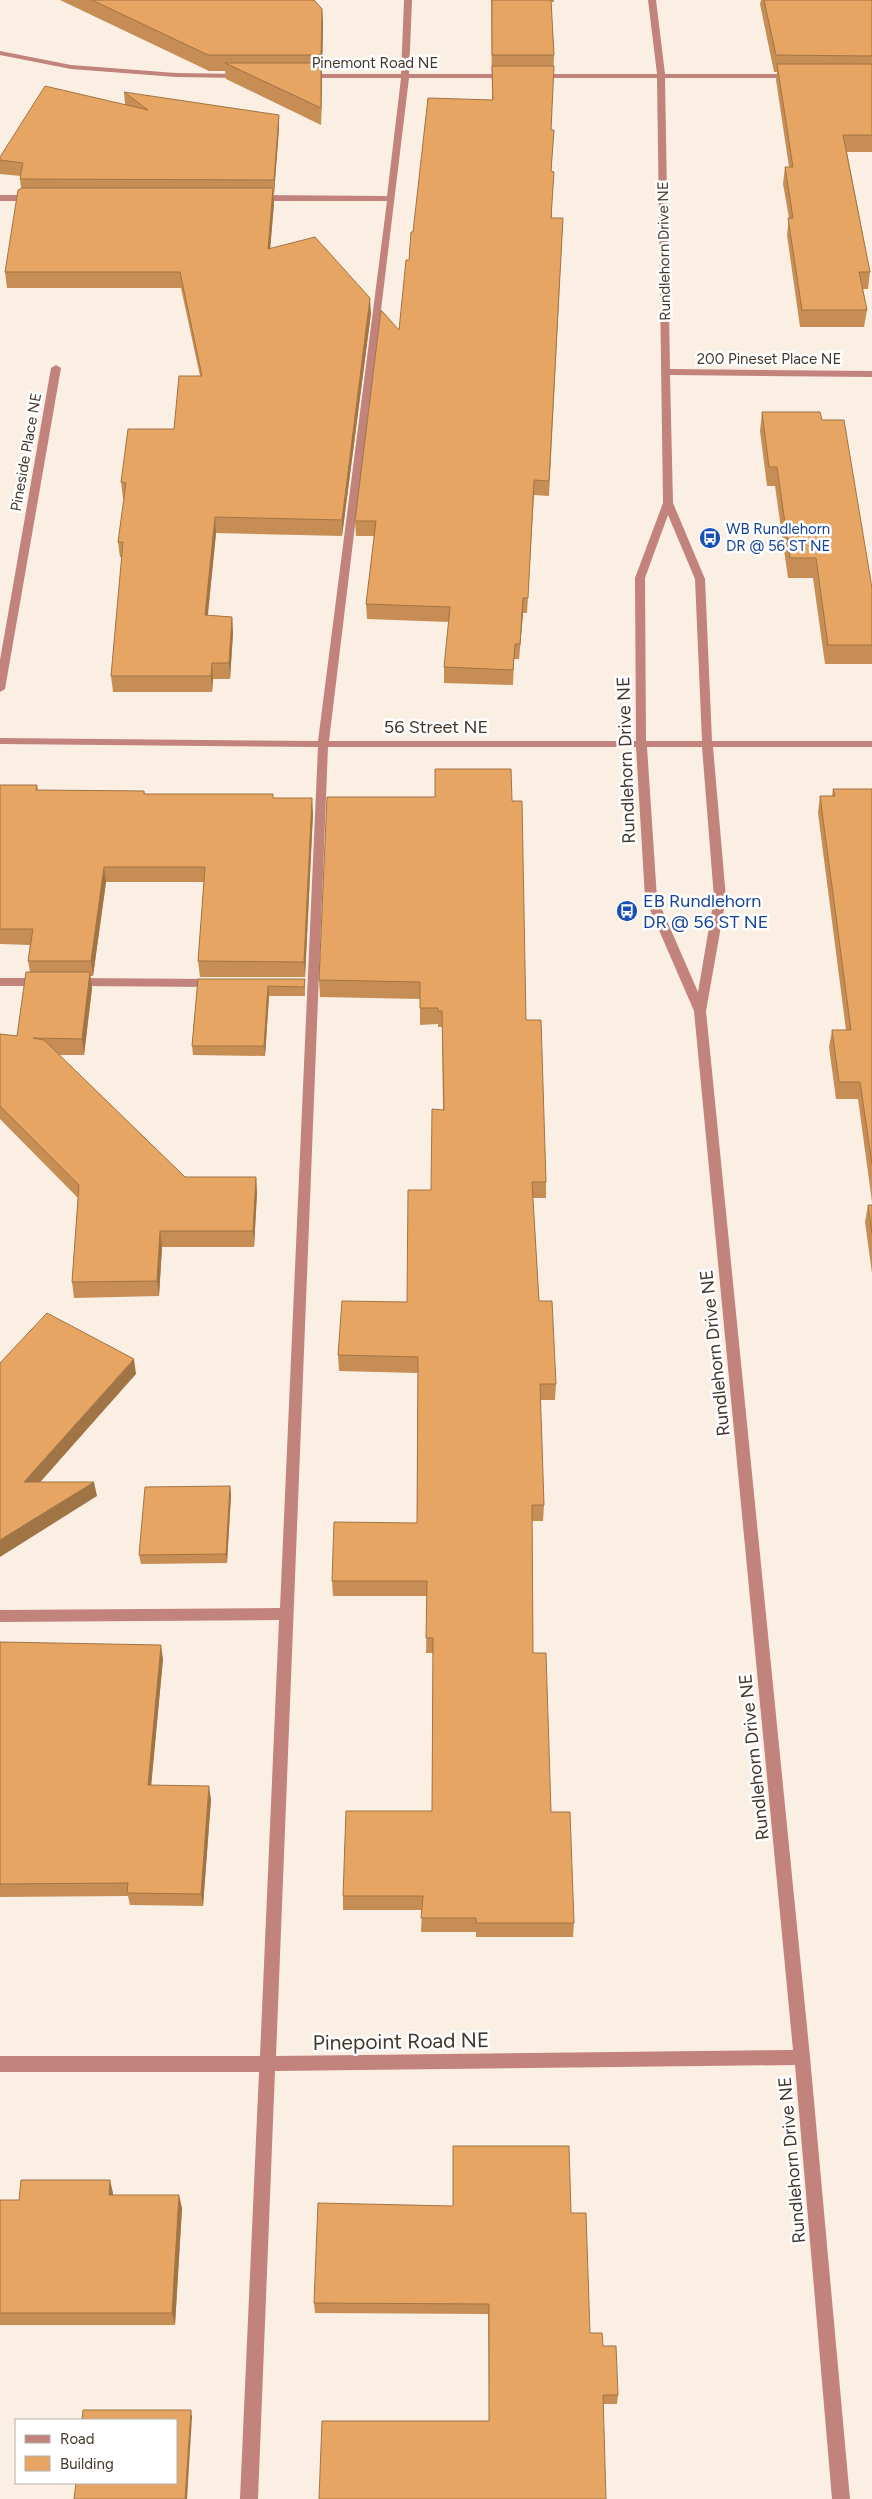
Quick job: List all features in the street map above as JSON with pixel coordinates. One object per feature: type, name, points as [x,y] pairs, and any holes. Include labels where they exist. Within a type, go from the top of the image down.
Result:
[{"type":"street","points":[[248,2499],[286,1614],[308,983],[323,744],[392,198],[405,77],[408,0]]},
{"type":"street","name":"Rundlehorn Drive NE","points":[[652,0],[661,75],[668,503],[640,578],[641,743],[651,898],[700,1011]]},
{"type":"street","points":[[0,53],[71,67],[176,75],[246,76]]},
{"type":"street","name":"Pinemont Road NE","points":[[296,76],[514,76]]},
{"type":"street","points":[[524,76],[805,76]]},
{"type":"street","points":[[0,198],[39,198]]},
{"type":"street","points":[[245,198],[392,198]]},
{"type":"street","name":"Pineside Place NE","points":[[0,689],[56,368]]},
{"type":"street","name":"200 Pineset Place NE","points":[[667,372],[872,374]]},
{"type":"street","name":"Rundlehorn Drive NE","points":[[668,503],[700,579],[707,743],[720,898],[700,1011],[802,2057],[841,2499]]},
{"type":"street","name":"56 Street NE","points":[[0,740],[323,744],[872,744]]},
{"type":"street","points":[[0,982],[225,983]]},
{"type":"street","points":[[0,1616],[286,1614]]},
{"type":"street","name":"Pinepoint Road NE","points":[[0,2064],[267,2064],[802,2057]]},
{"type":"building","points":[[92,0],[314,0],[322,9],[321,55],[208,55]]},
{"type":"building","points":[[492,0],[551,0],[554,55],[492,55]]},
{"type":"building","points":[[764,0],[872,0],[872,56],[776,55]]},
{"type":"building","points":[[225,63],[321,63],[321,108]]},
{"type":"building","points":[[777,64],[872,64],[872,135],[843,135],[870,272],[859,272],[867,310],[802,310],[788,218],[793,218],[785,167],[793,167]]},
{"type":"building","points":[[492,66],[554,66],[551,130],[554,130],[551,171],[554,172],[551,218],[563,218],[549,481],[534,480],[528,598],[523,598],[520,644],[515,644],[513,670],[444,667],[450,607],[366,604],[376,521],[355,521],[381,310],[399,330],[406,260],[409,260],[411,232],[413,232],[428,98],[493,100]]},
{"type":"building","points":[[45,86],[148,110],[124,92],[279,115],[274,180],[20,179],[23,163],[0,160],[0,157]]},
{"type":"building","points":[[22,188],[273,188],[268,249],[315,237],[370,298],[342,520],[215,517],[205,615],[232,617],[229,663],[212,663],[211,676],[111,676],[123,542],[118,542],[126,483],[121,482],[128,429],[174,429],[179,376],[202,376],[180,272],[5,272],[18,190]]},
{"type":"building","points":[[762,412],[820,412],[822,420],[844,420],[872,588],[872,645],[828,645],[816,558],[790,558],[777,467],[769,467]]},
{"type":"building","points":[[435,769],[511,769],[512,801],[522,801],[526,1020],[541,1020],[546,1182],[532,1182],[539,1301],[552,1301],[556,1384],[540,1384],[544,1505],[532,1505],[533,1653],[546,1653],[551,1812],[570,1812],[574,1923],[476,1923],[476,1918],[421,1918],[423,1896],[343,1896],[346,1811],[432,1811],[433,1638],[426,1638],[427,1581],[332,1581],[334,1522],[417,1523],[418,1357],[338,1355],[342,1301],[407,1302],[408,1190],[431,1190],[432,1109],[444,1110],[442,1011],[438,1011],[438,1008],[420,1008],[420,982],[319,980],[327,797],[435,797]]},
{"type":"building","points":[[0,785],[37,785],[36,790],[144,791],[144,794],[273,794],[273,798],[312,798],[304,962],[198,961],[205,867],[104,867],[91,961],[28,961],[33,929],[0,929]]},
{"type":"building","points":[[833,789],[872,789],[872,1164],[860,1082],[839,1082],[832,1030],[851,1030],[820,796],[835,796]]},
{"type":"building","points":[[26,972],[90,972],[82,1039],[33,1038],[44,1040],[185,1177],[256,1177],[253,1231],[160,1231],[157,1281],[72,1282],[79,1185],[0,1106],[0,1034],[17,1036]]},
{"type":"building","points":[[198,979],[305,979],[304,987],[268,986],[264,1046],[192,1046]]},
{"type":"building","points":[[868,1205],[872,1205],[872,1234]]},
{"type":"building","points":[[47,1313],[134,1359],[24,1482],[94,1482],[0,1540],[0,1363]]},
{"type":"building","points":[[230,1486],[226,1554],[139,1555],[145,1487]]},
{"type":"building","points":[[0,1642],[161,1645],[148,1785],[209,1786],[201,1894],[127,1893],[128,1883],[0,1884]]},
{"type":"building","points":[[453,2146],[569,2146],[571,2213],[586,2213],[590,2333],[602,2333],[603,2346],[616,2346],[618,2395],[603,2395],[606,2499],[319,2499],[322,2421],[489,2421],[489,2304],[314,2303],[318,2203],[453,2206]]},
{"type":"building","points":[[21,2180],[110,2180],[109,2195],[179,2195],[172,2313],[0,2313],[0,2200],[19,2200]]},
{"type":"building","points":[[83,2410],[191,2410],[185,2499],[74,2499],[76,2484],[178,2484],[178,2419],[82,2419]]},
{"type":"place","name":"WB Rundlehorn DR @ 56 ST NE","points":[[710,538]]},
{"type":"place","name":"EB Rundlehorn DR @ 56 ST NE","points":[[627,911]]}]
